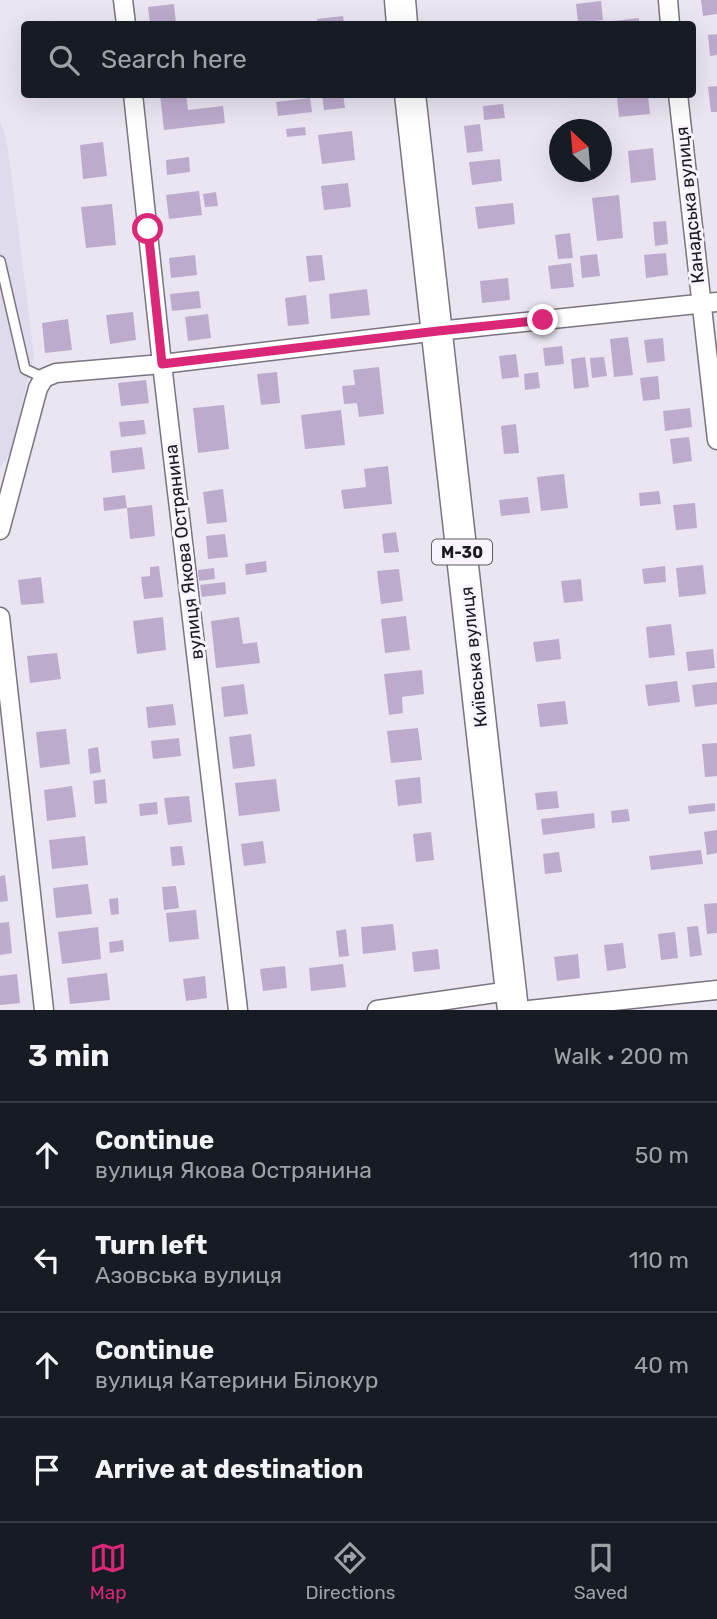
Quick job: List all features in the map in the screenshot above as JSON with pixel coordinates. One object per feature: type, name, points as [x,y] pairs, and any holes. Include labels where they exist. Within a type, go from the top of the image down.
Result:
[{"type":"highway","points":[[400,0],[402,21]]},
{"type":"highway","name":"Київська вулиця","points":[[410,98],[518,1004]]},
{"type":"street","points":[[123,0],[126,21]]},
{"type":"street","points":[[667,0],[670,21]]},
{"type":"street","name":"вулиця Якова Острянина","points":[[133,98],[238,1010]]},
{"type":"street","name":"Канадська вулиця","points":[[679,98],[709,303],[717,440]]},
{"type":"street","points":[[0,530],[37,388],[44,378],[57,373],[162,364],[438,331],[709,303]]},
{"type":"street","points":[[0,617],[44,1010]]},
{"type":"street","points":[[377,1010],[518,1004],[717,990]]},
{"type":"lane","points":[[0,261],[24,369],[44,378]]},
{"type":"shaded area","points":[[0,121],[5,133],[11,171],[34,355],[13,448],[0,468]]},
{"type":"building","points":[[701,0],[717,0],[717,14],[703,16]]},
{"type":"building","points":[[601,1],[603,20],[578,21],[576,4]]},
{"type":"building","points":[[174,4],[176,21],[150,21],[148,7]]},
{"type":"building","points":[[343,16],[344,21],[317,21]]},
{"type":"building","points":[[639,18],[639,21],[613,21]]},
{"type":"building","points":[[717,34],[717,55],[710,56],[708,35]]},
{"type":"building","points":[[717,86],[717,112],[711,112],[708,87]]},
{"type":"building","points":[[160,98],[186,98],[188,110],[223,106],[225,123],[164,130]]},
{"type":"building","points":[[310,98],[312,112],[278,116],[276,102]]},
{"type":"building","points":[[322,98],[344,98],[345,108],[324,110]]},
{"type":"building","points":[[617,98],[648,98],[650,114],[619,117]]},
{"type":"building","points":[[503,104],[505,118],[484,120],[483,106]]},
{"type":"building","points":[[480,124],[483,151],[467,153],[464,126]]},
{"type":"building","points":[[305,127],[306,135],[287,137],[286,129]]},
{"type":"building","points":[[352,131],[355,160],[322,164],[318,135]]},
{"type":"building","points":[[103,142],[107,176],[83,179],[80,145]]},
{"type":"building","points":[[653,148],[656,180],[631,183],[628,151]]},
{"type":"building","points":[[189,157],[190,172],[167,175],[166,160]]},
{"type":"building","points":[[500,159],[502,181],[472,185],[469,162]]},
{"type":"building","points":[[348,183],[351,207],[324,210],[321,186]]},
{"type":"building","points":[[199,191],[202,215],[169,219],[166,195]]},
{"type":"building","points":[[216,192],[218,206],[205,207],[203,194]]},
{"type":"building","points":[[619,195],[623,238],[597,241],[592,198]]},
{"type":"building","points":[[513,203],[515,224],[478,229],[475,207]]},
{"type":"building","points":[[112,204],[116,245],[86,248],[81,207]]},
{"type":"building","points":[[666,221],[668,244],[655,246],[653,222]]},
{"type":"building","points":[[570,233],[573,258],[558,259],[555,235]]},
{"type":"building","points":[[666,253],[668,275],[646,278],[644,255]]},
{"type":"building","points":[[597,254],[600,276],[582,278],[580,256]]},
{"type":"building","points":[[195,255],[197,275],[171,278],[169,258]]},
{"type":"building","points":[[322,255],[325,280],[309,282],[306,256]]},
{"type":"building","points":[[571,263],[574,287],[551,289],[548,266]]},
{"type":"building","points":[[508,278],[510,300],[482,303],[480,281]]},
{"type":"building","points":[[367,289],[370,315],[331,319],[329,294]]},
{"type":"building","points":[[199,291],[201,308],[172,311],[170,294]]},
{"type":"building","points":[[306,295],[309,324],[288,326],[285,298]]},
{"type":"building","points":[[133,312],[136,340],[110,344],[106,315]]},
{"type":"building","points":[[208,314],[211,338],[188,341],[185,317]]},
{"type":"building","points":[[68,319],[72,350],[45,353],[42,323]]},
{"type":"building","points":[[628,337],[633,375],[614,377],[610,339]]},
{"type":"building","points":[[663,338],[665,361],[647,363],[644,340]]},
{"type":"building","points":[[562,346],[564,364],[545,366],[543,348]]},
{"type":"building","points":[[516,354],[519,377],[502,379],[499,356]]},
{"type":"building","points":[[585,357],[589,387],[574,389],[571,359]]},
{"type":"building","points":[[604,357],[607,376],[592,378],[590,358]]},
{"type":"building","points":[[379,367],[384,414],[359,417],[357,403],[344,404],[342,386],[355,385],[353,370]]},
{"type":"building","points":[[277,372],[280,403],[261,405],[257,374]]},
{"type":"building","points":[[538,372],[540,388],[525,390],[524,374]]},
{"type":"building","points":[[658,376],[660,399],[643,401],[640,378]]},
{"type":"building","points":[[146,380],[149,403],[121,406],[118,383]]},
{"type":"building","points":[[224,405],[229,449],[198,453],[193,408]]},
{"type":"building","points":[[690,408],[692,427],[665,431],[663,411]]},
{"type":"building","points":[[341,410],[345,445],[305,449],[301,415]]},
{"type":"building","points":[[144,420],[146,434],[121,437],[119,422]]},
{"type":"building","points":[[516,424],[519,453],[504,454],[501,426]]},
{"type":"building","points":[[689,437],[692,461],[673,464],[670,439]]},
{"type":"building","points":[[142,447],[145,469],[112,473],[110,451]]},
{"type":"building","points":[[388,466],[392,504],[344,509],[341,490],[366,487],[364,469]]},
{"type":"building","points":[[564,474],[568,508],[541,511],[537,477]]},
{"type":"building","points":[[223,489],[227,522],[207,524],[203,492]]},
{"type":"building","points":[[659,491],[661,504],[640,506],[639,493]]},
{"type":"building","points":[[125,495],[127,508],[104,511],[103,498]]},
{"type":"building","points":[[528,497],[530,513],[501,516],[499,500]]},
{"type":"building","points":[[695,503],[697,528],[676,530],[673,505]]},
{"type":"building","points":[[152,505],[155,536],[130,539],[127,508]]},
{"type":"building","points":[[396,532],[399,552],[384,553],[382,534]]},
{"type":"building","points":[[225,534],[228,557],[208,559],[206,536]]},
{"type":"building","points":[[266,561],[267,572],[246,575],[245,564]]},
{"type":"building","points":[[703,565],[706,594],[679,597],[676,568]]},
{"type":"building","points":[[159,566],[163,597],[144,599],[141,577],[150,576],[150,567]]},
{"type":"building","points":[[665,566],[666,582],[644,584],[642,569]]},
{"type":"building","points":[[214,568],[215,579],[199,581],[198,570]]},
{"type":"building","points":[[399,569],[403,601],[381,604],[377,571]]},
{"type":"building","points":[[41,577],[44,603],[21,605],[18,580]]},
{"type":"building","points":[[581,579],[583,601],[564,603],[561,581]]},
{"type":"building","points":[[225,582],[226,594],[202,597],[200,585]]},
{"type":"building","points":[[406,616],[410,650],[385,653],[381,619]]},
{"type":"building","points":[[163,617],[166,650],[137,654],[133,621]]},
{"type":"building","points":[[239,617],[243,644],[257,642],[260,663],[216,668],[211,621]]},
{"type":"building","points":[[671,624],[675,655],[649,658],[646,627]]},
{"type":"building","points":[[559,639],[561,659],[536,662],[533,642]]},
{"type":"building","points":[[713,649],[715,668],[688,671],[686,652]]},
{"type":"building","points":[[57,653],[61,679],[30,683],[27,656]]},
{"type":"building","points":[[422,670],[424,694],[402,697],[403,713],[389,715],[384,674]]},
{"type":"building","points":[[677,681],[680,702],[648,706],[645,685]]},
{"type":"building","points":[[717,682],[717,704],[695,707],[692,685]]},
{"type":"building","points":[[244,684],[248,714],[224,717],[221,687]]},
{"type":"building","points":[[565,701],[568,724],[540,727],[537,704]]},
{"type":"building","points":[[173,704],[176,725],[148,728],[146,707]]},
{"type":"building","points":[[418,728],[422,760],[391,763],[387,731]]},
{"type":"building","points":[[66,729],[70,764],[40,768],[36,732]]},
{"type":"building","points":[[251,734],[255,766],[233,769],[229,737]]},
{"type":"building","points":[[179,738],[181,756],[153,759],[151,741]]},
{"type":"building","points":[[717,743],[717,776],[705,777],[702,744]]},
{"type":"building","points":[[98,747],[101,772],[90,774],[88,749]]},
{"type":"building","points":[[420,777],[422,803],[398,806],[395,780]]},
{"type":"building","points":[[105,779],[107,803],[95,804],[93,781]]},
{"type":"building","points":[[276,779],[280,811],[239,816],[235,783]]},
{"type":"building","points":[[72,786],[76,817],[47,821],[44,790]]},
{"type":"building","points":[[557,791],[559,808],[537,810],[535,793]]},
{"type":"building","points":[[189,796],[192,822],[168,825],[164,798]]},
{"type":"building","points":[[157,802],[158,814],[140,816],[139,804]]},
{"type":"building","points":[[715,803],[715,811],[689,814],[688,806]]},
{"type":"building","points":[[628,809],[630,821],[612,823],[611,811]]},
{"type":"building","points":[[594,813],[595,828],[543,835],[541,819]]},
{"type":"building","points":[[717,830],[717,853],[707,855],[704,832]]},
{"type":"building","points":[[431,832],[434,860],[416,862],[413,834]]},
{"type":"building","points":[[85,836],[88,865],[52,869],[49,840]]},
{"type":"building","points":[[263,841],[266,863],[244,866],[241,844]]},
{"type":"building","points":[[182,846],[185,865],[172,866],[170,847]]},
{"type":"building","points":[[701,850],[703,864],[651,870],[649,856]]},
{"type":"building","points":[[559,852],[562,872],[545,874],[543,854]]},
{"type":"building","points":[[5,875],[8,901],[0,902],[0,876]]},
{"type":"building","points":[[88,884],[92,914],[56,918],[53,888]]},
{"type":"building","points":[[176,886],[179,908],[164,910],[162,887]]},
{"type":"building","points":[[118,898],[119,914],[111,915],[109,899]]},
{"type":"building","points":[[717,903],[717,933],[707,934],[704,904]]},
{"type":"building","points":[[196,910],[199,939],[169,942],[166,913]]},
{"type":"building","points":[[9,922],[12,953],[0,955],[0,923]]},
{"type":"building","points":[[393,924],[396,950],[363,954],[361,927]]},
{"type":"building","points":[[698,926],[702,955],[690,957],[687,927]]},
{"type":"building","points":[[98,927],[101,959],[62,964],[58,932]]},
{"type":"building","points":[[346,929],[349,956],[339,957],[336,931]]},
{"type":"building","points":[[675,932],[678,958],[661,960],[658,934]]},
{"type":"building","points":[[123,940],[124,951],[110,953],[109,942]]},
{"type":"building","points":[[623,943],[626,968],[607,971],[604,945]]},
{"type":"building","points":[[438,949],[440,969],[414,972],[412,952]]},
{"type":"building","points":[[578,954],[580,978],[557,981],[554,957]]},
{"type":"building","points":[[343,964],[346,987],[311,991],[309,968]]},
{"type":"building","points":[[285,966],[287,988],[263,991],[260,969]]},
{"type":"building","points":[[107,973],[110,1000],[70,1004],[67,978]]},
{"type":"building","points":[[17,974],[20,1003],[0,1005],[0,976]]},
{"type":"building","points":[[205,976],[207,998],[186,1001],[183,979]]},
{"type":"route","points":[[148,229],[162,364],[543,320]]}]
